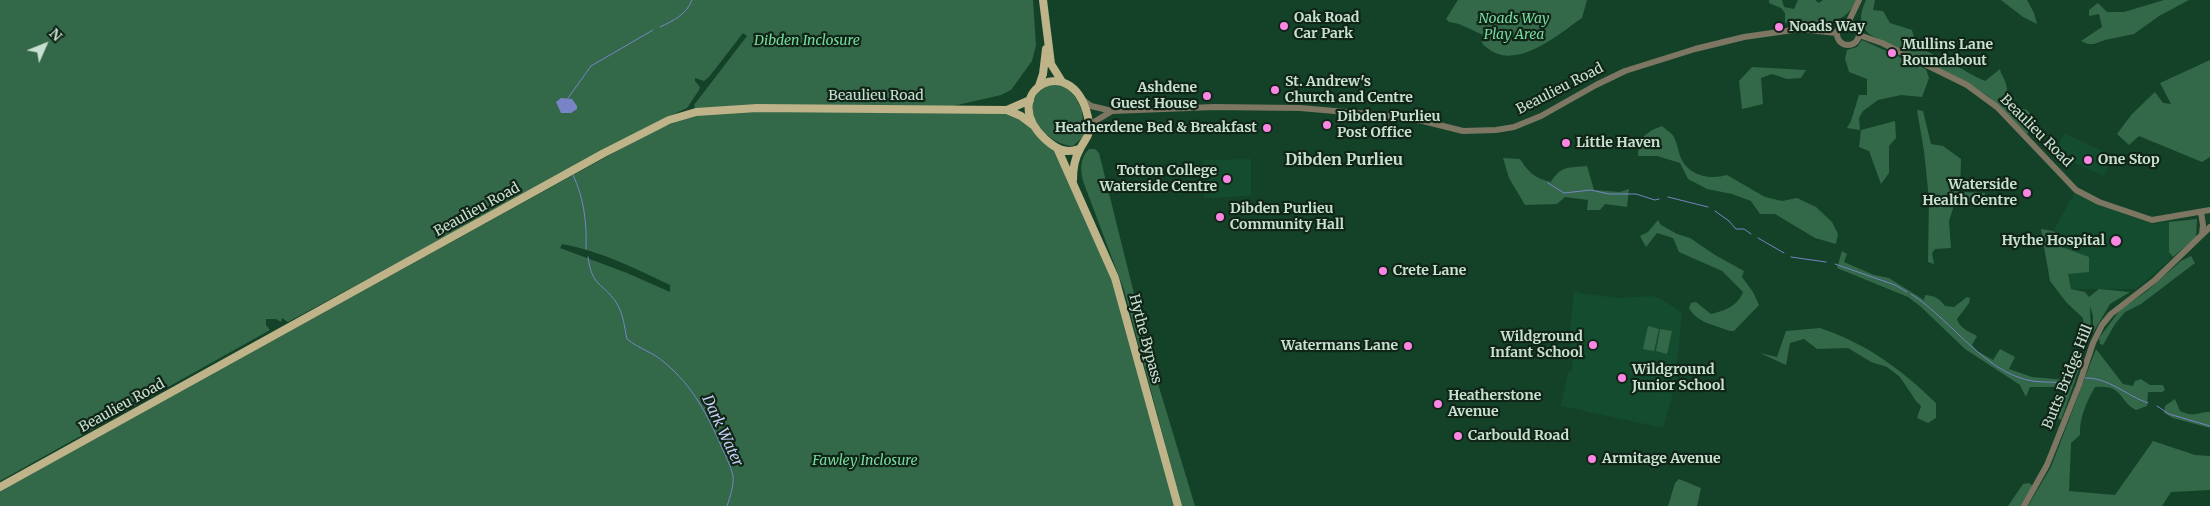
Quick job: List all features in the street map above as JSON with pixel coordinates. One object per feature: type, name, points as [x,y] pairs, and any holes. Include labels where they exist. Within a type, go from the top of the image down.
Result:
[{"type":"main road","points":[[1043,0],[1051,64],[1061,80],[1080,98],[1089,125],[1088,138],[1079,149],[1074,165],[1073,184]]},
{"type":"main road","points":[[1047,42],[1043,74],[1039,86],[1030,100],[1028,112],[1033,125],[1058,150],[1072,152],[1079,149]]},
{"type":"main road","points":[[1039,86],[1050,80],[1061,80]]},
{"type":"main road","name":"Beaulieu Road","points":[[1007,110],[1030,100]]},
{"type":"main road","name":"Beaulieu Road","points":[[0,487],[604,153],[673,118],[696,112],[757,108],[1007,110],[1021,116],[1033,125]]},
{"type":"main road","name":"Hythe Bypass","points":[[1058,150],[1115,278],[1178,506]]},
{"type":"street","points":[[1848,23],[1857,28],[1859,35],[1854,44],[1848,46],[1839,42],[1836,33],[1842,25],[1848,23],[1859,0]]},
{"type":"street","name":"Beaulieu Road","points":[[1080,98],[1091,106],[1112,110],[1214,107],[1300,108],[1381,115],[1423,121],[1463,131],[1496,130],[1514,127],[1541,116],[1625,71],[1695,49],[1744,37],[1800,29],[1836,33]]},
{"type":"street","name":"Beaulieu Road","points":[[1859,35],[1882,43],[1967,85],[1997,107],[2076,190],[2099,202],[2152,220],[2210,210]]},
{"type":"street","points":[[1089,125],[1112,110]]},
{"type":"street","points":[[2201,212],[2202,234]]},
{"type":"street","name":"Butts Bridge Hill","points":[[2024,506],[2047,465],[2102,325],[2111,314],[2155,280],[2210,227]]},
{"type":"shaded area","points":[[2064,133],[2113,156],[2104,176],[2055,154]]},
{"type":"shaded area","name":"Totton College Waterside Centre","points":[[1251,159],[1251,196],[1204,198],[1203,160]]},
{"type":"shaded area","name":"Hythe Hospital","points":[[2075,192],[2102,206],[2153,224],[2173,221],[2170,260],[2136,289],[2071,289],[2060,236],[2053,231]]},
{"type":"shaded area","name":"Wildground Junior School","points":[[1574,291],[1619,298],[1653,296],[1663,300],[1682,313],[1675,385],[1663,428],[1561,406],[1568,372],[1571,372],[1573,360],[1570,328]]},
{"type":"green space","name":"Dibden Inclosure","points":[[0,0],[1033,0],[1036,45],[1032,61],[1011,90],[1001,95],[953,106],[695,108],[694,105],[747,36],[743,33],[709,77],[704,81],[695,78],[700,87],[687,108],[665,118],[288,322],[282,318],[281,322],[276,319],[266,319],[266,325],[270,330],[0,481]]},
{"type":"green space","name":"Noads Way Play Area","points":[[1458,0],[1587,0],[1582,18],[1547,43],[1533,50],[1506,56],[1494,52],[1482,43],[1483,35],[1459,24],[1449,22],[1446,19]]},
{"type":"green space","points":[[1769,0],[1782,0],[1784,7],[1794,9],[1798,0],[1815,0],[1819,3],[1823,0],[1856,0],[1843,17],[1835,21],[1785,23],[1785,13],[1781,8],[1769,3]]},
{"type":"green space","points":[[1866,0],[1875,0],[1873,10],[1883,11],[1890,23],[1912,30],[1918,43],[1924,48],[1978,78],[1985,81],[2000,69],[2006,84],[2009,105],[2027,110],[2032,116],[2031,128],[2027,134],[1988,96],[1973,86],[1869,34],[1863,26],[1861,18]]},
{"type":"green space","points":[[2001,0],[2027,0],[2037,24],[2023,17]]},
{"type":"green space","points":[[2164,0],[2189,0],[2159,16],[2134,34],[2094,44],[2081,41],[2102,27],[2099,14],[2089,16],[2089,10],[2098,3],[2107,12],[2124,12]]},
{"type":"green space","points":[[1862,40],[1926,69],[1929,78],[1922,97],[1901,95],[1878,100],[1863,111],[1859,118],[1860,130],[1847,128],[1859,95],[1867,95],[1867,79],[1849,72],[1845,59],[1847,50],[1857,47]]},
{"type":"green space","points":[[2210,60],[2210,157],[2202,162],[2139,136],[2129,145],[2117,134],[2132,114],[2155,92],[2163,103],[2171,104],[2160,83]]},
{"type":"green space","points":[[1752,67],[1806,70],[1801,78],[1787,79],[1772,74],[1761,78],[1763,104],[1742,109],[1739,81]]},
{"type":"green space","points":[[1054,83],[1069,89],[1082,111],[1084,136],[1073,146],[1061,143],[1050,137],[1035,119],[1034,99],[1041,90]]},
{"type":"green space","points":[[1917,110],[1923,111],[1931,144],[1943,146],[1961,159],[1960,192],[1985,193],[1984,204],[1955,202],[1949,221],[1951,248],[1935,249],[1932,253],[1934,264],[1928,262],[1929,199]]},
{"type":"green space","name":"Fawley Inclosure","points":[[733,111],[1010,113],[1030,126],[1056,152],[1116,286],[1177,506],[0,506],[0,491],[655,130],[692,116]],"holes":[[[562,244],[617,261],[670,285],[670,292],[627,273],[560,248]]]},
{"type":"green space","points":[[1895,121],[1896,138],[1889,146],[1889,173],[1881,184],[1869,151],[1859,147],[1861,130]]},
{"type":"green space","points":[[1662,126],[1673,136],[1680,156],[1688,168],[1700,175],[1713,177],[1727,175],[1765,197],[1782,201],[1797,198],[1816,207],[1832,222],[1838,234],[1836,244],[1815,238],[1775,214],[1760,214],[1751,201],[1732,194],[1707,189],[1688,179],[1680,163],[1657,156],[1638,156],[1639,140],[1652,130]]},
{"type":"green space","points":[[1089,149],[1095,149],[1099,153],[1149,354],[1195,506],[1182,506],[1124,290],[1083,181],[1082,164],[1084,156]]},
{"type":"green space","points":[[1503,158],[1520,159],[1533,174],[1551,182],[1558,173],[1566,168],[1587,166],[1594,190],[1620,192],[1629,189],[1627,207],[1605,204],[1600,210],[1587,210],[1588,200],[1565,197],[1557,204],[1525,205],[1509,178]]},
{"type":"green space","points":[[2197,219],[2196,237],[2173,257],[2169,252],[2169,222]]},
{"type":"green space","points":[[1658,220],[1661,225],[1677,234],[1690,238],[1744,271],[1742,277],[1753,292],[1759,305],[1734,331],[1702,320],[1692,313],[1689,308],[1691,303],[1696,302],[1711,314],[1716,313],[1738,301],[1743,292],[1722,271],[1679,252],[1673,238],[1657,233],[1646,247],[1640,236],[1648,232]]},
{"type":"green space","points":[[2041,229],[2053,231],[2060,236],[2062,247],[2089,257],[2089,272],[2068,274],[2071,289],[2085,292],[2089,297],[2099,289],[2130,292],[2110,304],[2093,333],[2093,316],[2090,306],[2091,337],[2086,345],[2080,346],[2084,334],[2083,318],[2066,302],[2050,281]]},
{"type":"green space","points":[[1842,251],[1847,254],[1844,262],[1874,275],[1889,278],[1924,300],[1925,295],[1932,296],[1939,299],[1945,306],[1954,307],[1967,297],[1970,298],[1969,303],[1957,319],[1958,322],[1977,336],[1972,345],[1977,351],[1993,360],[2000,349],[2015,357],[2009,369],[2032,377],[2065,380],[2070,377],[2078,353],[2083,358],[2061,420],[2055,416],[2063,403],[2060,400],[2068,387],[2030,387],[2026,397],[2020,385],[1965,349],[1908,297],[1837,268]]},
{"type":"green space","points":[[2191,256],[2195,263],[2141,304],[2125,312],[2115,324],[2103,345],[2100,344],[2099,338],[2120,310],[2147,291],[2181,261]]},
{"type":"green space","points":[[1648,326],[1659,329],[1654,351],[1643,349]]},
{"type":"green space","points":[[1820,328],[1853,341],[1910,379],[1936,403],[1936,418],[1928,423],[1917,418],[1921,406],[1900,377],[1887,367],[1871,362],[1848,348],[1817,349],[1804,339],[1790,343],[1786,365],[1760,353],[1777,357],[1786,331]]},
{"type":"green space","points":[[1660,329],[1672,331],[1667,354],[1656,351]]},
{"type":"green space","points":[[2096,349],[2123,384],[2133,386],[2135,381],[2141,379],[2150,385],[2163,385],[2165,390],[2162,392],[2148,392],[2147,406],[2136,410],[2116,390],[2095,387],[2082,416],[2080,435],[2071,443],[2069,491],[2115,495],[2153,441],[2195,455],[2210,456],[2210,490],[2171,492],[2162,506],[2028,506],[2051,467]]},
{"type":"green space","points":[[2175,399],[2180,411],[2185,413],[2210,412],[2210,428],[2173,418],[2164,413],[2165,406]]},
{"type":"green space","points":[[1679,479],[1701,488],[1697,506],[1668,506],[1675,483]]},
{"type":"green space","points":[[2029,483],[2033,486],[2021,506],[2008,506],[2023,484]]},
{"type":"water","points":[[561,98],[572,99],[577,109],[571,113],[561,113],[556,102]]},
{"type":"waterway","points":[[660,27],[675,20],[687,9],[692,0]]},
{"type":"waterway","points":[[568,98],[591,66],[653,30]]},
{"type":"waterway","name":"Dark Water","points":[[573,175],[584,211],[586,249]]},
{"type":"waterway","points":[[1548,183],[1564,193],[1591,190],[1609,194],[1636,194],[1655,200],[1659,199]]},
{"type":"waterway","points":[[1668,197],[1708,207]]},
{"type":"waterway","points":[[1715,211],[1729,221],[1736,229],[1744,229],[1751,234]]},
{"type":"waterway","points":[[1758,238],[1784,253]]},
{"type":"waterway","name":"Dark Water","points":[[588,257],[595,279],[616,302],[621,311],[627,339],[660,359],[675,372],[699,402],[717,436],[733,476],[727,506]]},
{"type":"waterway","points":[[1791,257],[1826,262]]},
{"type":"waterway","points":[[1835,264],[1895,285],[1907,292]]},
{"type":"waterway","points":[[1911,294],[1942,319],[1973,348],[2006,372],[2025,379],[2044,382],[2063,382],[2074,379]]},
{"type":"waterway","points":[[2085,378],[2093,378],[2110,384],[2148,403]]},
{"type":"waterway","points":[[2157,406],[2169,414],[2210,426]]},
{"type":"place","name":"Oak Road Car Park","points":[[1284,26]]},
{"type":"place","name":"Noads Way","points":[[1779,27]]},
{"type":"place","name":"Mullins Lane Roundabout","points":[[1892,53]]},
{"type":"place","name":"St. Andrew's Church and Centre","points":[[1275,90]]},
{"type":"place","name":"Ashdene Guest House","points":[[1207,96]]},
{"type":"place","name":"Dibden Purlieu Post Office","points":[[1327,125]]},
{"type":"place","name":"Heatherdene Bed & Breakfast","points":[[1267,128]]},
{"type":"place","name":"Little Haven","points":[[1566,143]]},
{"type":"place","name":"One Stop","points":[[2088,160]]},
{"type":"place","name":"Totton College Waterside Centre","points":[[1227,179]]},
{"type":"place","name":"Waterside Health Centre","points":[[2027,193]]},
{"type":"place","name":"Dibden Purlieu Community Hall","points":[[1220,217]]},
{"type":"place","name":"Hythe Hospital","points":[[2116,241]]},
{"type":"place","name":"Crete Lane","points":[[1383,271]]},
{"type":"place","name":"Wildground Infant School","points":[[1593,345]]},
{"type":"place","name":"Watermans Lane","points":[[1408,346]]},
{"type":"place","name":"Wildground Junior School","points":[[1622,378]]},
{"type":"place","name":"Heatherstone Avenue","points":[[1438,404]]},
{"type":"place","name":"Carbould Road","points":[[1458,436]]},
{"type":"place","name":"Armitage Avenue","points":[[1592,459]]},
{"type":"district","name":"Dibden Purlieu","points":[[1344,160]]}]
